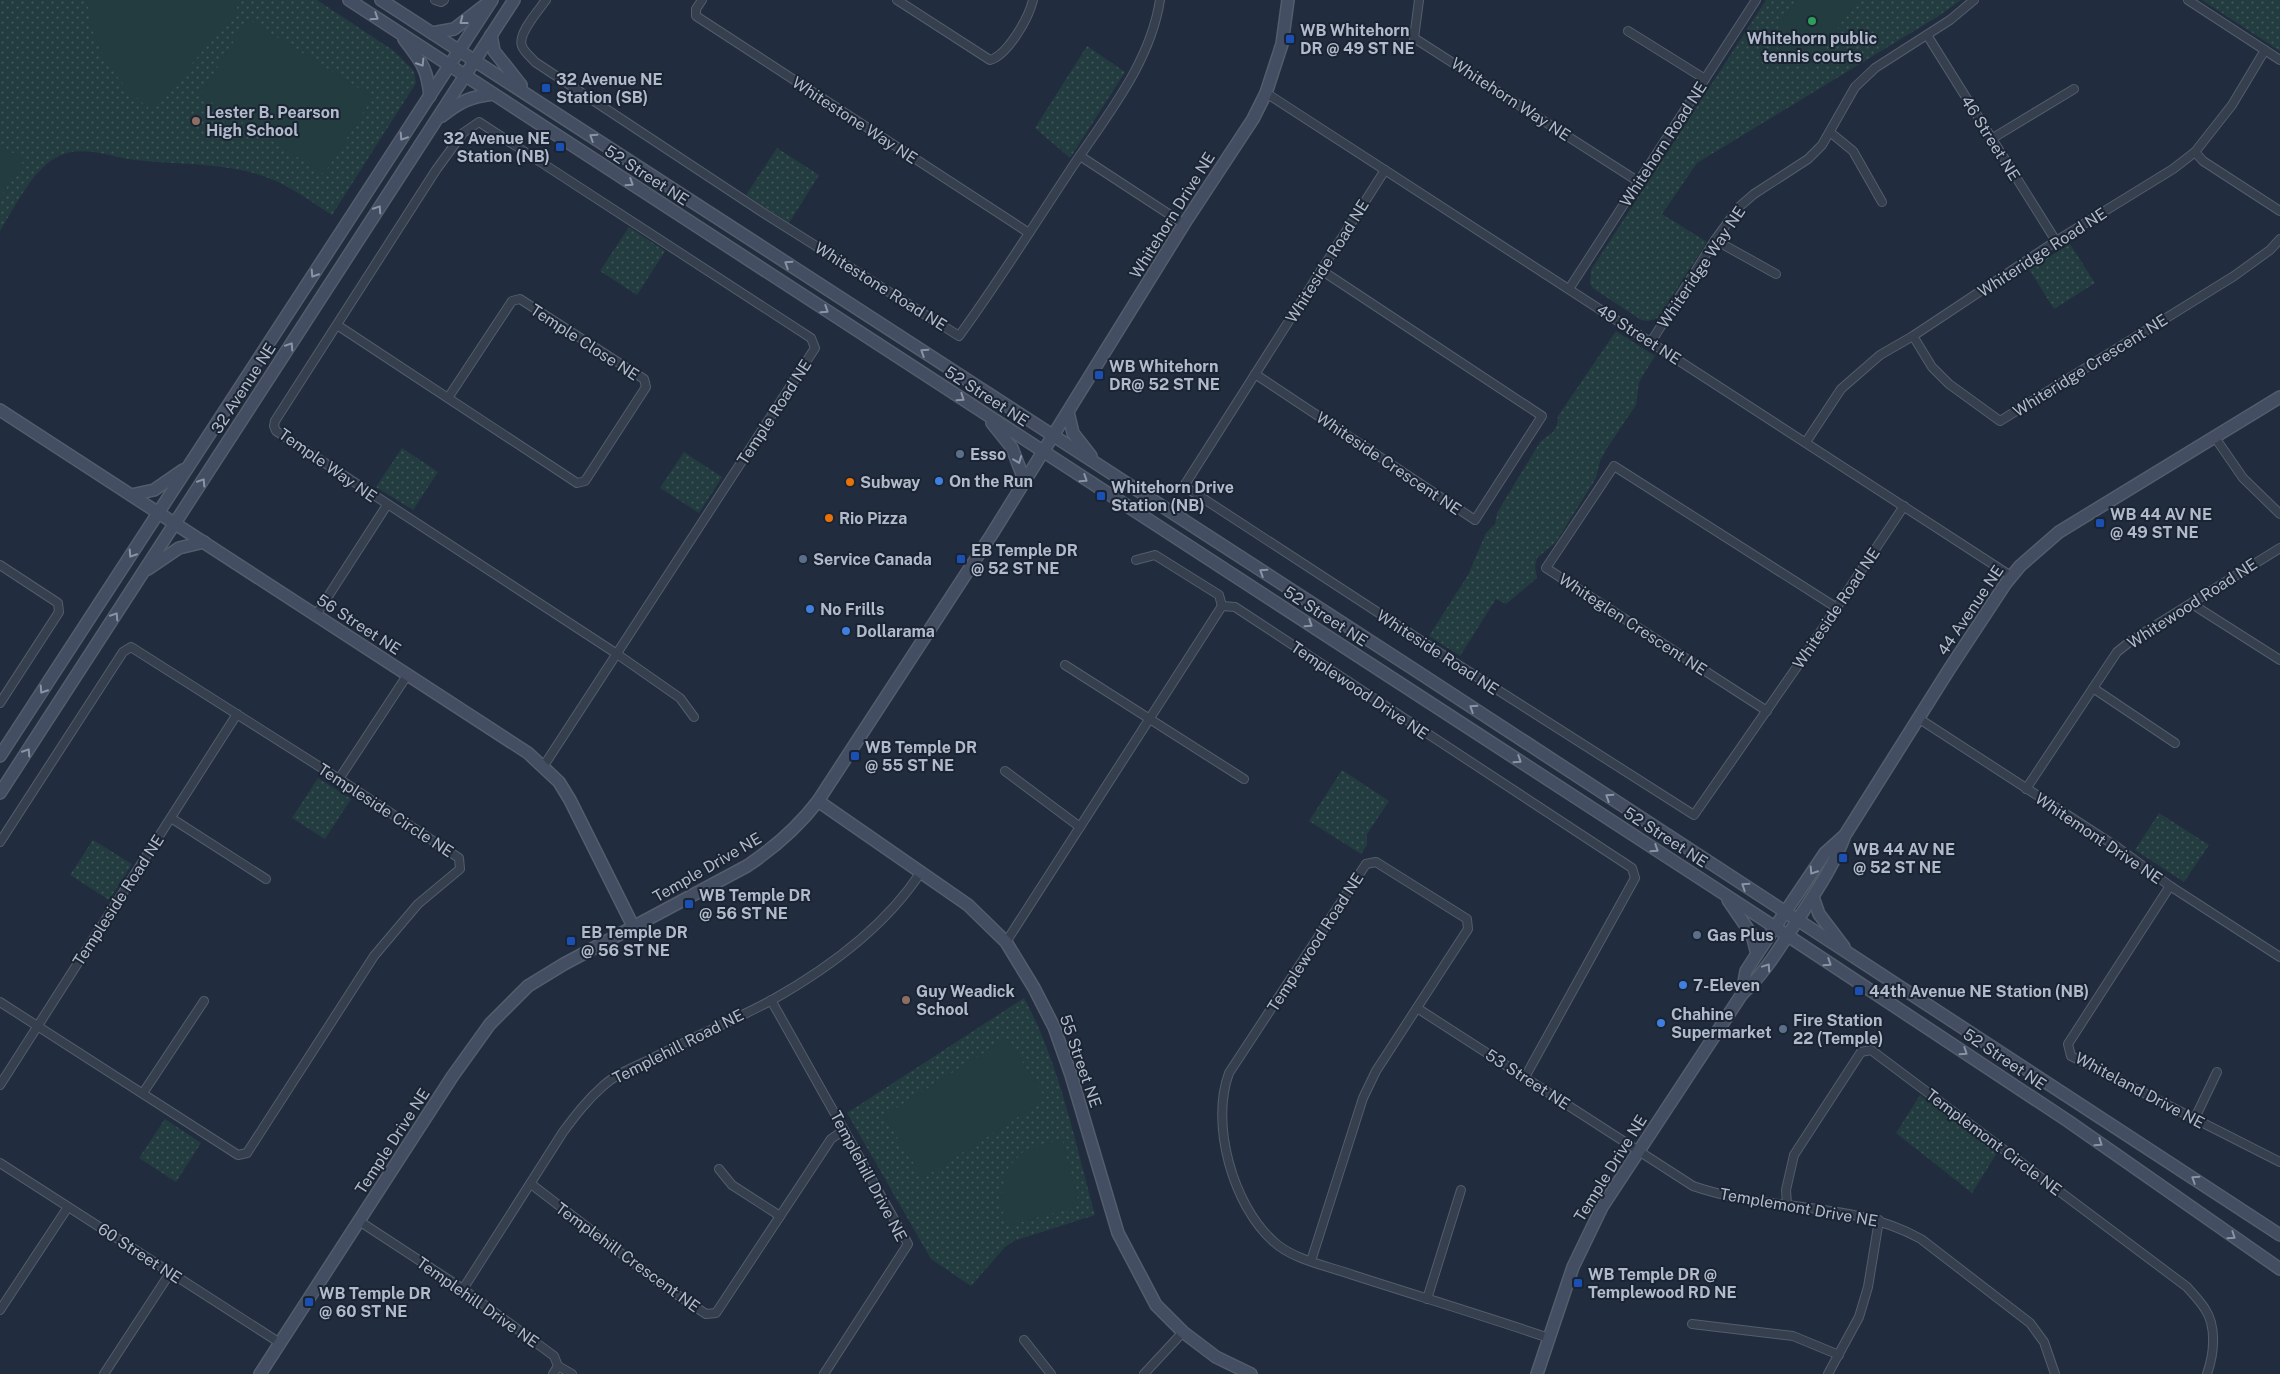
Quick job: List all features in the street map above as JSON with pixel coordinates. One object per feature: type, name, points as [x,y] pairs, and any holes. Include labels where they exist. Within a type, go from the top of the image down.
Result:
[{"type":"main road","name":"52 Street NE","points":[[349,0],[1776,927],[2068,1121],[2280,1269]]},
{"type":"main road","name":"52 Street NE","points":[[381,0],[1053,435],[2280,1235]]},
{"type":"main road","name":"32 Avenue NE","points":[[0,793],[514,0]]},
{"type":"main road","name":"Whitehorn Drive NE","points":[[1053,435],[1184,224],[1253,119],[1266,93],[1282,44],[1288,0]]},
{"type":"main road","points":[[432,33],[454,29],[491,1]]},
{"type":"main road","name":"32 Avenue NE","points":[[0,756],[491,1]]},
{"type":"main road","points":[[400,34],[424,67],[430,96]]},
{"type":"main road","points":[[491,35],[494,51],[532,97]]},
{"type":"main road","points":[[433,123],[458,102],[475,96],[493,94]]},
{"type":"main road","name":"44 Avenue NE","points":[[1788,936],[1836,860],[1845,834],[1918,718],[2012,576],[2059,532],[2280,397]]},
{"type":"main road","name":"56 Street NE","points":[[0,410],[408,674],[528,754],[559,782],[570,800],[634,928]]},
{"type":"main road","points":[[1068,412],[1073,433],[1096,463]]},
{"type":"main road","points":[[984,413],[1012,448],[1025,482]]},
{"type":"main road","name":"Temple Drive NE","points":[[260,1374],[452,1077],[490,1024],[528,986],[564,964],[747,866],[768,852],[793,830],[818,801],[1025,482],[1053,435]]},
{"type":"main road","points":[[131,495],[154,490],[189,465]]},
{"type":"main road","points":[[143,572],[179,548],[204,542]]},
{"type":"main road","name":"55 Street NE","points":[[818,801],[968,905],[1006,942],[1034,988],[1056,1034],[1071,1075],[1118,1233],[1156,1305],[1183,1332],[1216,1357],[1251,1374]]},
{"type":"main road","name":"44 Avenue NE","points":[[1785,913],[1825,853],[1845,834]]},
{"type":"main road","points":[[1724,894],[1752,935],[1757,954]]},
{"type":"main road","points":[[1813,896],[1819,914],[1850,954]]},
{"type":"main road","name":"Temple Drive NE","points":[[1742,994],[1746,971],[1785,913]]},
{"type":"main road","name":"Temple Drive NE","points":[[1537,1374],[1585,1239],[1602,1208],[1742,994],[1759,979],[1788,936]]},
{"type":"street","points":[[435,0],[441,2],[444,0]]},
{"type":"street","name":"Whitestone Road NE","points":[[546,0],[523,32],[521,41],[522,47],[535,62],[762,212],[959,336],[996,284],[1138,68],[1157,22],[1160,0]]},
{"type":"street","name":"Whitestone Way NE","points":[[702,0],[696,9],[696,16],[1029,233]]},
{"type":"street","points":[[897,0],[990,60],[999,58],[1030,14],[1034,0]]},
{"type":"street","name":"Whitehorn Way NE","points":[[1419,0],[1414,38],[1639,182]]},
{"type":"street","name":"Whitehorn Road NE","points":[[1569,289],[1756,0]]},
{"type":"street","name":"Whiteridge Way NE","points":[[1651,342],[1715,240],[1739,207],[1754,194],[1808,158],[1831,133],[1855,87],[1875,68],[1928,35],[1974,0]]},
{"type":"street","points":[[2188,0],[2280,60]]},
{"type":"street","points":[[1628,31],[1705,79]]},
{"type":"street","name":"46 Street NE","points":[[1928,35],[2056,241]]},
{"type":"street","name":"Whiteridge Road NE","points":[[1806,442],[1841,389],[1880,355],[1913,336],[2056,241],[2173,169],[2195,152],[2232,105],[2265,50]]},
{"type":"street","points":[[1993,138],[2074,89]]},
{"type":"street","name":"49 Street NE","points":[[1266,93],[2012,576]]},
{"type":"street","name":"Temple Way NE","points":[[478,122],[463,133],[436,170],[275,421],[274,426],[276,431],[387,505],[617,654],[680,698],[694,717]]},
{"type":"street","name":"Temple Road NE","points":[[478,122],[811,338],[815,348],[543,767]]},
{"type":"street","points":[[1831,133],[1853,151],[1882,202]]},
{"type":"street","points":[[2195,152],[2203,162],[2280,211]]},
{"type":"street","points":[[1080,156],[1184,224]]},
{"type":"street","name":"Whiteside Road NE","points":[[1385,170],[1184,486],[1201,498],[1694,815],[1837,608],[1904,506]]},
{"type":"street","name":"Whiteridge Crescent NE","points":[[1913,336],[1932,367],[1949,384],[2000,421],[2234,276],[2270,250],[2280,239]]},
{"type":"street","points":[[1715,240],[1776,274]]},
{"type":"street","name":"Whiteside Crescent NE","points":[[1255,374],[1475,520],[1542,416],[1321,270]]},
{"type":"street","name":"Temple Close NE","points":[[336,325],[577,483],[585,481],[646,387],[644,379],[520,299],[512,300],[448,398]]},
{"type":"street","points":[[2214,436],[2243,478],[2280,514]]},
{"type":"street","name":"Whiteglen Crescent NE","points":[[1767,710],[1546,568],[1614,466],[1837,608]]},
{"type":"street","points":[[316,615],[387,505]]},
{"type":"street","name":"Whitewood Road NE","points":[[2026,789],[2117,652],[2132,640],[2280,548]]},
{"type":"street","points":[[1006,942],[1222,606],[1219,595],[1155,555],[1136,560]]},
{"type":"street","points":[[0,565],[58,603],[59,612],[0,703]]},
{"type":"street","points":[[2192,604],[2280,660]]},
{"type":"street","name":"Templewood Drive NE","points":[[1222,606],[1235,607],[1632,868],[1635,878],[1525,1077]]},
{"type":"street","name":"Templeside Circle NE","points":[[0,842],[123,652],[131,648],[339,779],[459,858],[460,870],[418,904],[374,956],[247,1153],[238,1155],[0,1002]]},
{"type":"street","points":[[1065,664],[1244,779]]},
{"type":"street","points":[[339,779],[408,674]]},
{"type":"street","points":[[2093,688],[2175,743]]},
{"type":"street","name":"Templeside Road NE","points":[[0,1085],[237,714]]},
{"type":"street","name":"Whitemont Drive NE","points":[[1918,718],[2280,957]]},
{"type":"street","points":[[1005,771],[1080,827]]},
{"type":"street","points":[[171,818],[266,879]]},
{"type":"street","name":"Templewood Road NE","points":[[1311,1261],[1363,1098],[1376,1071],[1468,929],[1467,919],[1376,862],[1366,864],[1229,1073],[1222,1102],[1222,1127],[1229,1161],[1254,1220],[1274,1242],[1291,1252],[1311,1261],[1549,1338]]},
{"type":"street","name":"Templehill Road NE","points":[[463,1288],[580,1109],[604,1085],[701,1033],[771,1000],[811,975],[860,940],[894,907],[921,872]]},
{"type":"street","name":"Whiteland Drive NE","points":[[2170,886],[2068,1044],[2071,1056],[2280,1162]]},
{"type":"street","name":"Templehill Drive NE","points":[[771,1000],[908,1244],[824,1374]]},
{"type":"street","points":[[143,1093],[204,1001]]},
{"type":"street","name":"53 Street NE","points":[[1417,1008],[1638,1152]]},
{"type":"street","name":"Templemont Circle NE","points":[[1787,1204],[1786,1190],[1794,1155],[1861,1052],[1870,1050],[2187,1287],[2206,1310],[2212,1328],[2213,1346],[2207,1374]]},
{"type":"street","points":[[2195,1118],[2217,1072]]},
{"type":"street","name":"Templehill Crescent NE","points":[[531,1184],[660,1284],[706,1314],[716,1313],[831,1139],[844,1130]]},
{"type":"street","name":"Templemont Drive NE","points":[[1638,1152],[1693,1186],[1719,1195],[1745,1200],[1787,1204],[1879,1220],[1901,1228],[1921,1239],[2030,1323],[2044,1342],[2055,1374]]},
{"type":"street","name":"60 Street NE","points":[[0,1163],[280,1343]]},
{"type":"street","points":[[719,1169],[732,1185],[780,1216]]},
{"type":"street","points":[[1427,1299],[1461,1190]]},
{"type":"street","points":[[0,1310],[68,1207]]},
{"type":"street","points":[[1828,1374],[1858,1317],[1868,1287],[1879,1220]]},
{"type":"street","name":"Templehill Drive NE","points":[[359,1221],[463,1288],[554,1356],[558,1366]]},
{"type":"street","points":[[104,1374],[170,1273]]},
{"type":"street","points":[[1692,1324],[1793,1336],[1839,1356]]},
{"type":"street","points":[[1144,1374],[1183,1332]]},
{"type":"street","points":[[1024,1340],[1051,1374]]},
{"type":"street","points":[[553,1374],[558,1366],[572,1374]]},
{"type":"green space","name":"Lester B. Pearson High School","points":[[0,0],[317,0],[394,51],[414,71],[416,83],[332,215],[299,193],[263,176],[247,171],[215,166],[135,160],[86,151],[66,153],[48,163],[32,180],[0,231]]},
{"type":"green space","points":[[87,0],[241,0],[227,26],[225,24],[153,111],[127,88],[107,63],[94,33],[89,17]]},
{"type":"green space","points":[[1766,0],[1961,0],[1937,17],[1697,163],[1662,214],[1707,242],[1658,318],[1648,321],[1641,320],[1594,289],[1590,284],[1591,270]]},
{"type":"green space","name":"Whitehorn public tennis courts","points":[[1796,0],[1856,0],[1811,70],[1769,42]]},
{"type":"green space","points":[[2202,0],[2280,0],[2280,51]]},
{"type":"green space","points":[[248,19],[373,97],[324,174],[200,95]]},
{"type":"green space","points":[[1087,46],[1125,72],[1070,158],[1035,128]]},
{"type":"green space","points":[[0,145],[24,160],[0,198]]},
{"type":"green space","points":[[777,148],[819,175],[789,223],[746,195]]},
{"type":"green space","points":[[629,227],[665,251],[637,295],[600,271]]},
{"type":"green space","points":[[2070,244],[2095,283],[2054,309],[2029,269]]},
{"type":"green space","points":[[1616,331],[1655,356],[1639,382],[1636,405],[1607,448],[1600,461],[1596,478],[1556,542],[1537,558],[1535,566],[1537,578],[1506,604],[1496,599],[1460,656],[1429,636],[1468,575],[1486,533],[1495,524],[1497,513],[1540,442],[1553,432],[1557,425],[1558,416]]},
{"type":"green space","points":[[402,448],[438,472],[413,510],[376,487]]},
{"type":"green space","points":[[684,452],[722,477],[699,513],[660,488]]},
{"type":"green space","points":[[1342,770],[1389,801],[1367,834],[1367,845],[1361,854],[1309,821]]},
{"type":"green space","points":[[318,778],[351,799],[325,839],[292,818]]},
{"type":"green space","points":[[2159,813],[2209,845],[2184,882],[2135,850]]},
{"type":"green space","points":[[93,840],[132,864],[109,900],[70,875]]},
{"type":"green space","points":[[1024,998],[1037,1024],[1066,1104],[1095,1215],[1014,1241],[1005,1247],[971,1286],[931,1259],[847,1113]]},
{"type":"green space","points":[[1007,1038],[1046,1099],[923,1178],[884,1116]]},
{"type":"green space","points":[[1920,1095],[1997,1153],[1972,1193],[1896,1133]]},
{"type":"green space","points":[[165,1119],[201,1143],[176,1182],[139,1158]]},
{"type":"green space","points":[[1062,1139],[1078,1199],[1073,1207],[1008,1226],[1001,1207],[1002,1187],[1009,1166],[1024,1151]]},
{"type":"place","name":"Whitehorn public tennis courts","points":[[1812,21]]},
{"type":"place","name":"WB Whitehorn DR @ 49 ST NE","points":[[1290,39]]},
{"type":"place","name":"32 Avenue NE Station (SB)","points":[[546,88]]},
{"type":"place","name":"Lester B. Pearson High School","points":[[196,121]]},
{"type":"place","name":"32 Avenue NE Station (NB)","points":[[560,147]]},
{"type":"place","name":"WB Whitehorn DR@ 52 ST NE","points":[[1099,375]]},
{"type":"place","name":"Esso","points":[[960,454]]},
{"type":"place","name":"On the Run","points":[[939,481]]},
{"type":"place","name":"Subway","points":[[850,482]]},
{"type":"place","name":"Whitehorn Drive Station (NB)","points":[[1101,496]]},
{"type":"place","name":"Rio Pizza","points":[[829,518]]},
{"type":"place","name":"WB 44 AV NE @ 49 ST NE","points":[[2100,523]]},
{"type":"place","name":"Service Canada","points":[[803,559]]},
{"type":"place","name":"EB Temple DR @ 52 ST NE","points":[[961,559]]},
{"type":"place","name":"No Frills","points":[[810,609]]},
{"type":"place","name":"Dollarama","points":[[846,631]]},
{"type":"place","name":"WB Temple DR @ 55 ST NE","points":[[855,756]]},
{"type":"place","name":"WB 44 AV NE @ 52 ST NE","points":[[1843,858]]},
{"type":"place","name":"WB Temple DR @ 56 ST NE","points":[[689,904]]},
{"type":"place","name":"Gas Plus","points":[[1697,935]]},
{"type":"place","name":"EB Temple DR @ 56 ST NE","points":[[571,941]]},
{"type":"place","name":"7-Eleven","points":[[1683,985]]},
{"type":"place","name":"44th Avenue NE Station (NB)","points":[[1859,991]]},
{"type":"place","name":"Guy Weadick School","points":[[906,1000]]},
{"type":"place","name":"Chahine Supermarket","points":[[1661,1023]]},
{"type":"place","name":"Fire Station 22 (Temple)","points":[[1783,1029]]},
{"type":"place","name":"WB Temple DR @ Templewood RD NE","points":[[1578,1283]]},
{"type":"place","name":"WB Temple DR @ 60 ST NE","points":[[309,1302]]}]
